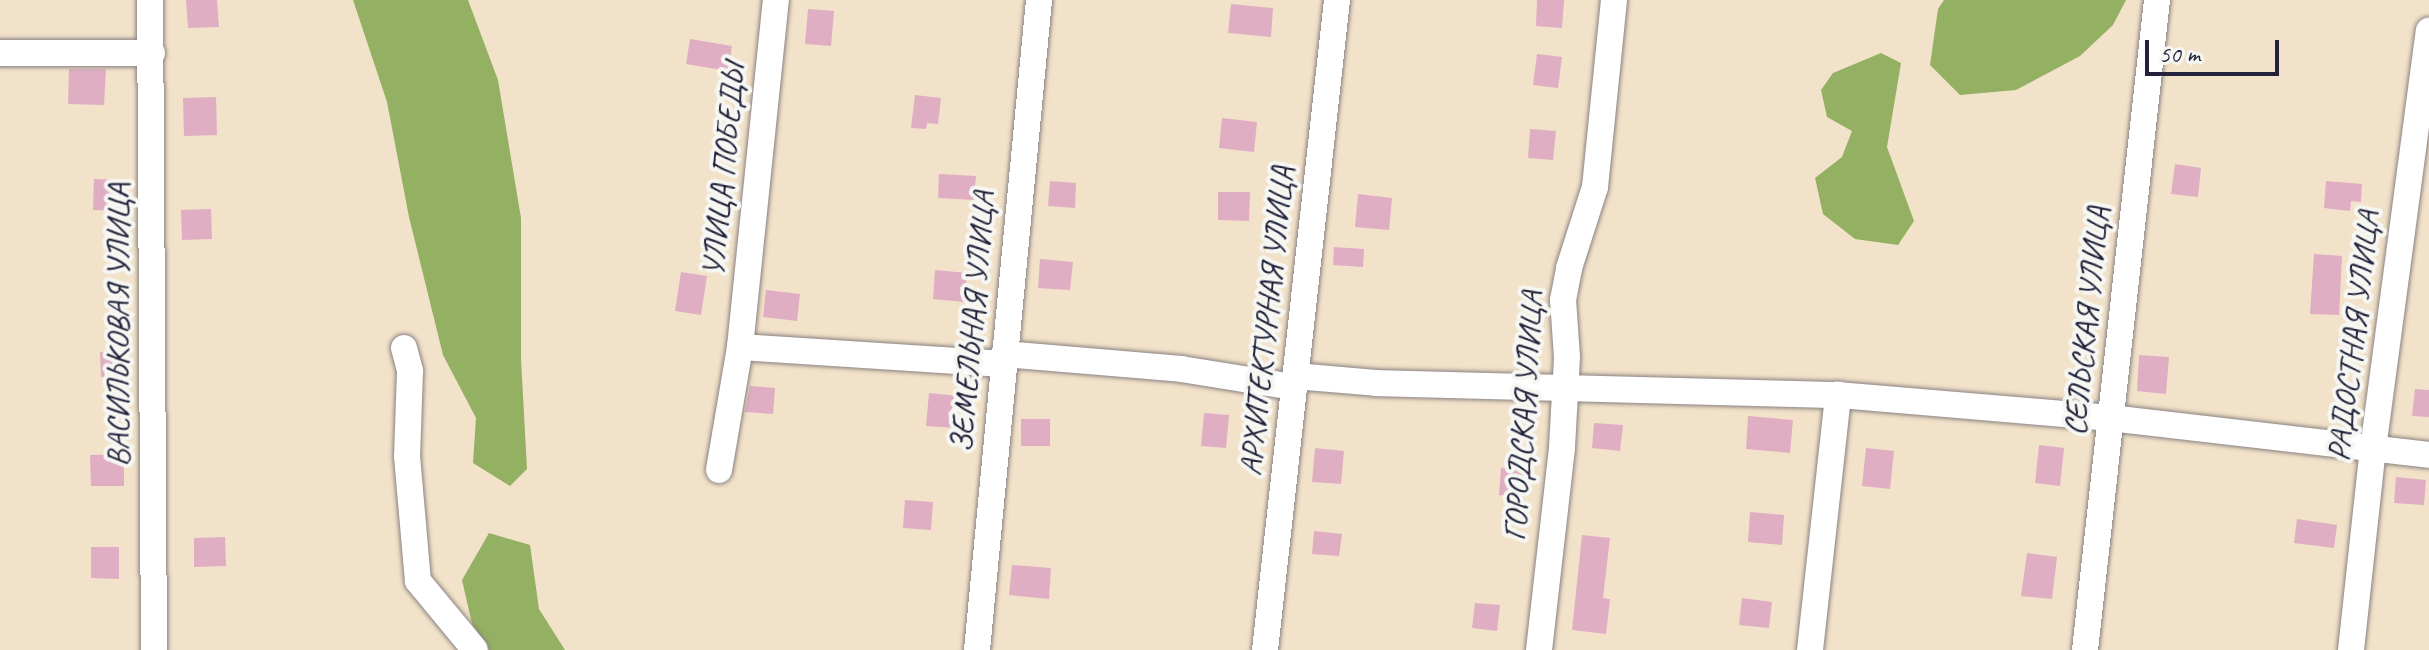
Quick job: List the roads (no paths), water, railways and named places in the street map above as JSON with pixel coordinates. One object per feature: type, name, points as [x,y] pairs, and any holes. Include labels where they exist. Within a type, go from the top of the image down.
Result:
[{"type":"street","name":"ВАСИЛЬКОВАЯ УЛИЦА","points":[[150,0],[154,650]]},
{"type":"street","name":"УЛИЦА ПОБЕДЫ","points":[[719,470],[740,347],[776,0]]},
{"type":"street","name":"ЗЕМЕЛЬНАЯ УЛИЦА","points":[[977,650],[1039,0]]},
{"type":"street","name":"АРХИТЕКТУРНАЯ УЛИЦА","points":[[1265,650],[1337,0]]},
{"type":"street","name":"ГОРОДСКАЯ УЛИЦА","points":[[1539,650],[1562,447],[1567,357],[1563,300],[1569,268],[1595,187],[1614,0]]},
{"type":"street","name":"СЕЛЬСКАЯ УЛИЦА","points":[[2085,650],[2157,0]]},
{"type":"street","name":"РАДОСТНАЯ УЛИЦА","points":[[2351,650],[2373,449],[2429,31]]},
{"type":"street","points":[[0,53],[152,53]]},
{"type":"street","points":[[740,347],[1181,369],[1294,382],[1838,395],[2110,418],[2429,455]]},
{"type":"street","points":[[404,348],[410,371],[407,456],[418,581],[475,650]]},
{"type":"street","points":[[1810,650],[1838,395]]}]
